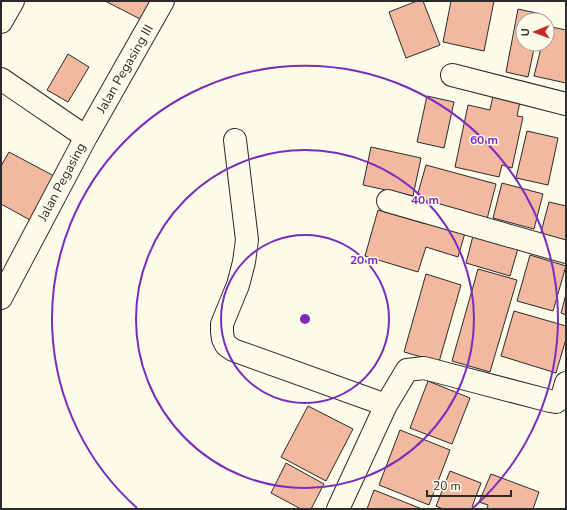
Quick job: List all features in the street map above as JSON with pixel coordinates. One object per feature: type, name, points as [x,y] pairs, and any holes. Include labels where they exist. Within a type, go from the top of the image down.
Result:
[{"type":"street","points":[[1,22],[13,1]]},
{"type":"street","name":"Jalan Pegasing III","points":[[86,137],[164,1]]},
{"type":"street","points":[[452,75],[566,104]]},
{"type":"street","name":"Jalan Pegasing","points":[[1,79],[86,137],[1,298]]},
{"type":"street","points":[[235,140],[247,240],[244,262],[238,285],[222,324],[223,339],[226,345],[233,350],[386,405]]},
{"type":"street","points":[[388,201],[566,252]]},
{"type":"street","points":[[338,509],[386,405],[407,370],[424,368],[556,402],[562,397],[566,383]]},
{"type":"building","points":[[105,1],[157,1],[146,22]]},
{"type":"building","points":[[417,1],[423,1],[440,45],[406,58],[389,12]]},
{"type":"building","points":[[451,1],[494,1],[484,51],[443,42]]},
{"type":"building","points":[[518,9],[532,12],[517,12]]},
{"type":"building","points":[[515,25],[515,52],[533,52],[528,77],[506,72]]},
{"type":"building","points":[[555,28],[566,30],[566,83],[534,76],[540,52],[555,52]]},
{"type":"building","points":[[68,54],[89,67],[68,102],[47,90]]},
{"type":"building","points":[[494,91],[521,97],[517,116],[523,117],[512,168],[502,165],[499,177],[455,167],[468,105],[490,110]]},
{"type":"building","points":[[427,96],[454,102],[444,148],[417,142]]},
{"type":"building","points":[[527,131],[558,138],[548,185],[516,178]]},
{"type":"building","points":[[371,147],[421,158],[413,196],[363,185]]},
{"type":"building","points":[[9,152],[54,176],[30,220],[1,204],[1,166]]},
{"type":"building","points":[[426,165],[496,184],[487,219],[416,200]]},
{"type":"building","points":[[502,183],[543,194],[534,229],[493,218]]},
{"type":"building","points":[[549,202],[566,206],[566,243],[540,236]]},
{"type":"building","points":[[378,210],[426,224],[427,221],[465,233],[458,257],[426,247],[418,272],[365,256]]},
{"type":"building","points":[[474,232],[519,245],[510,276],[466,263]]},
{"type":"building","points":[[530,255],[566,266],[553,311],[517,301]]},
{"type":"building","points":[[478,269],[517,280],[490,372],[452,361]]},
{"type":"building","points":[[426,274],[461,285],[439,362],[404,352]]},
{"type":"building","points":[[566,294],[566,315],[561,313]]},
{"type":"building","points":[[514,311],[566,326],[566,339],[556,373],[501,356]]},
{"type":"building","points":[[428,381],[470,398],[452,444],[410,428]]},
{"type":"building","points":[[308,406],[353,429],[326,481],[281,457]]},
{"type":"building","points":[[400,430],[450,450],[429,505],[379,485]]},
{"type":"building","points":[[286,463],[324,484],[311,509],[301,509],[271,493]]},
{"type":"building","points":[[450,471],[481,483],[472,507],[476,509],[443,509],[436,506]]},
{"type":"building","points":[[491,474],[539,492],[533,509],[487,509],[488,505],[479,502]]},
{"type":"building","points":[[374,490],[422,509],[367,509]]}]
